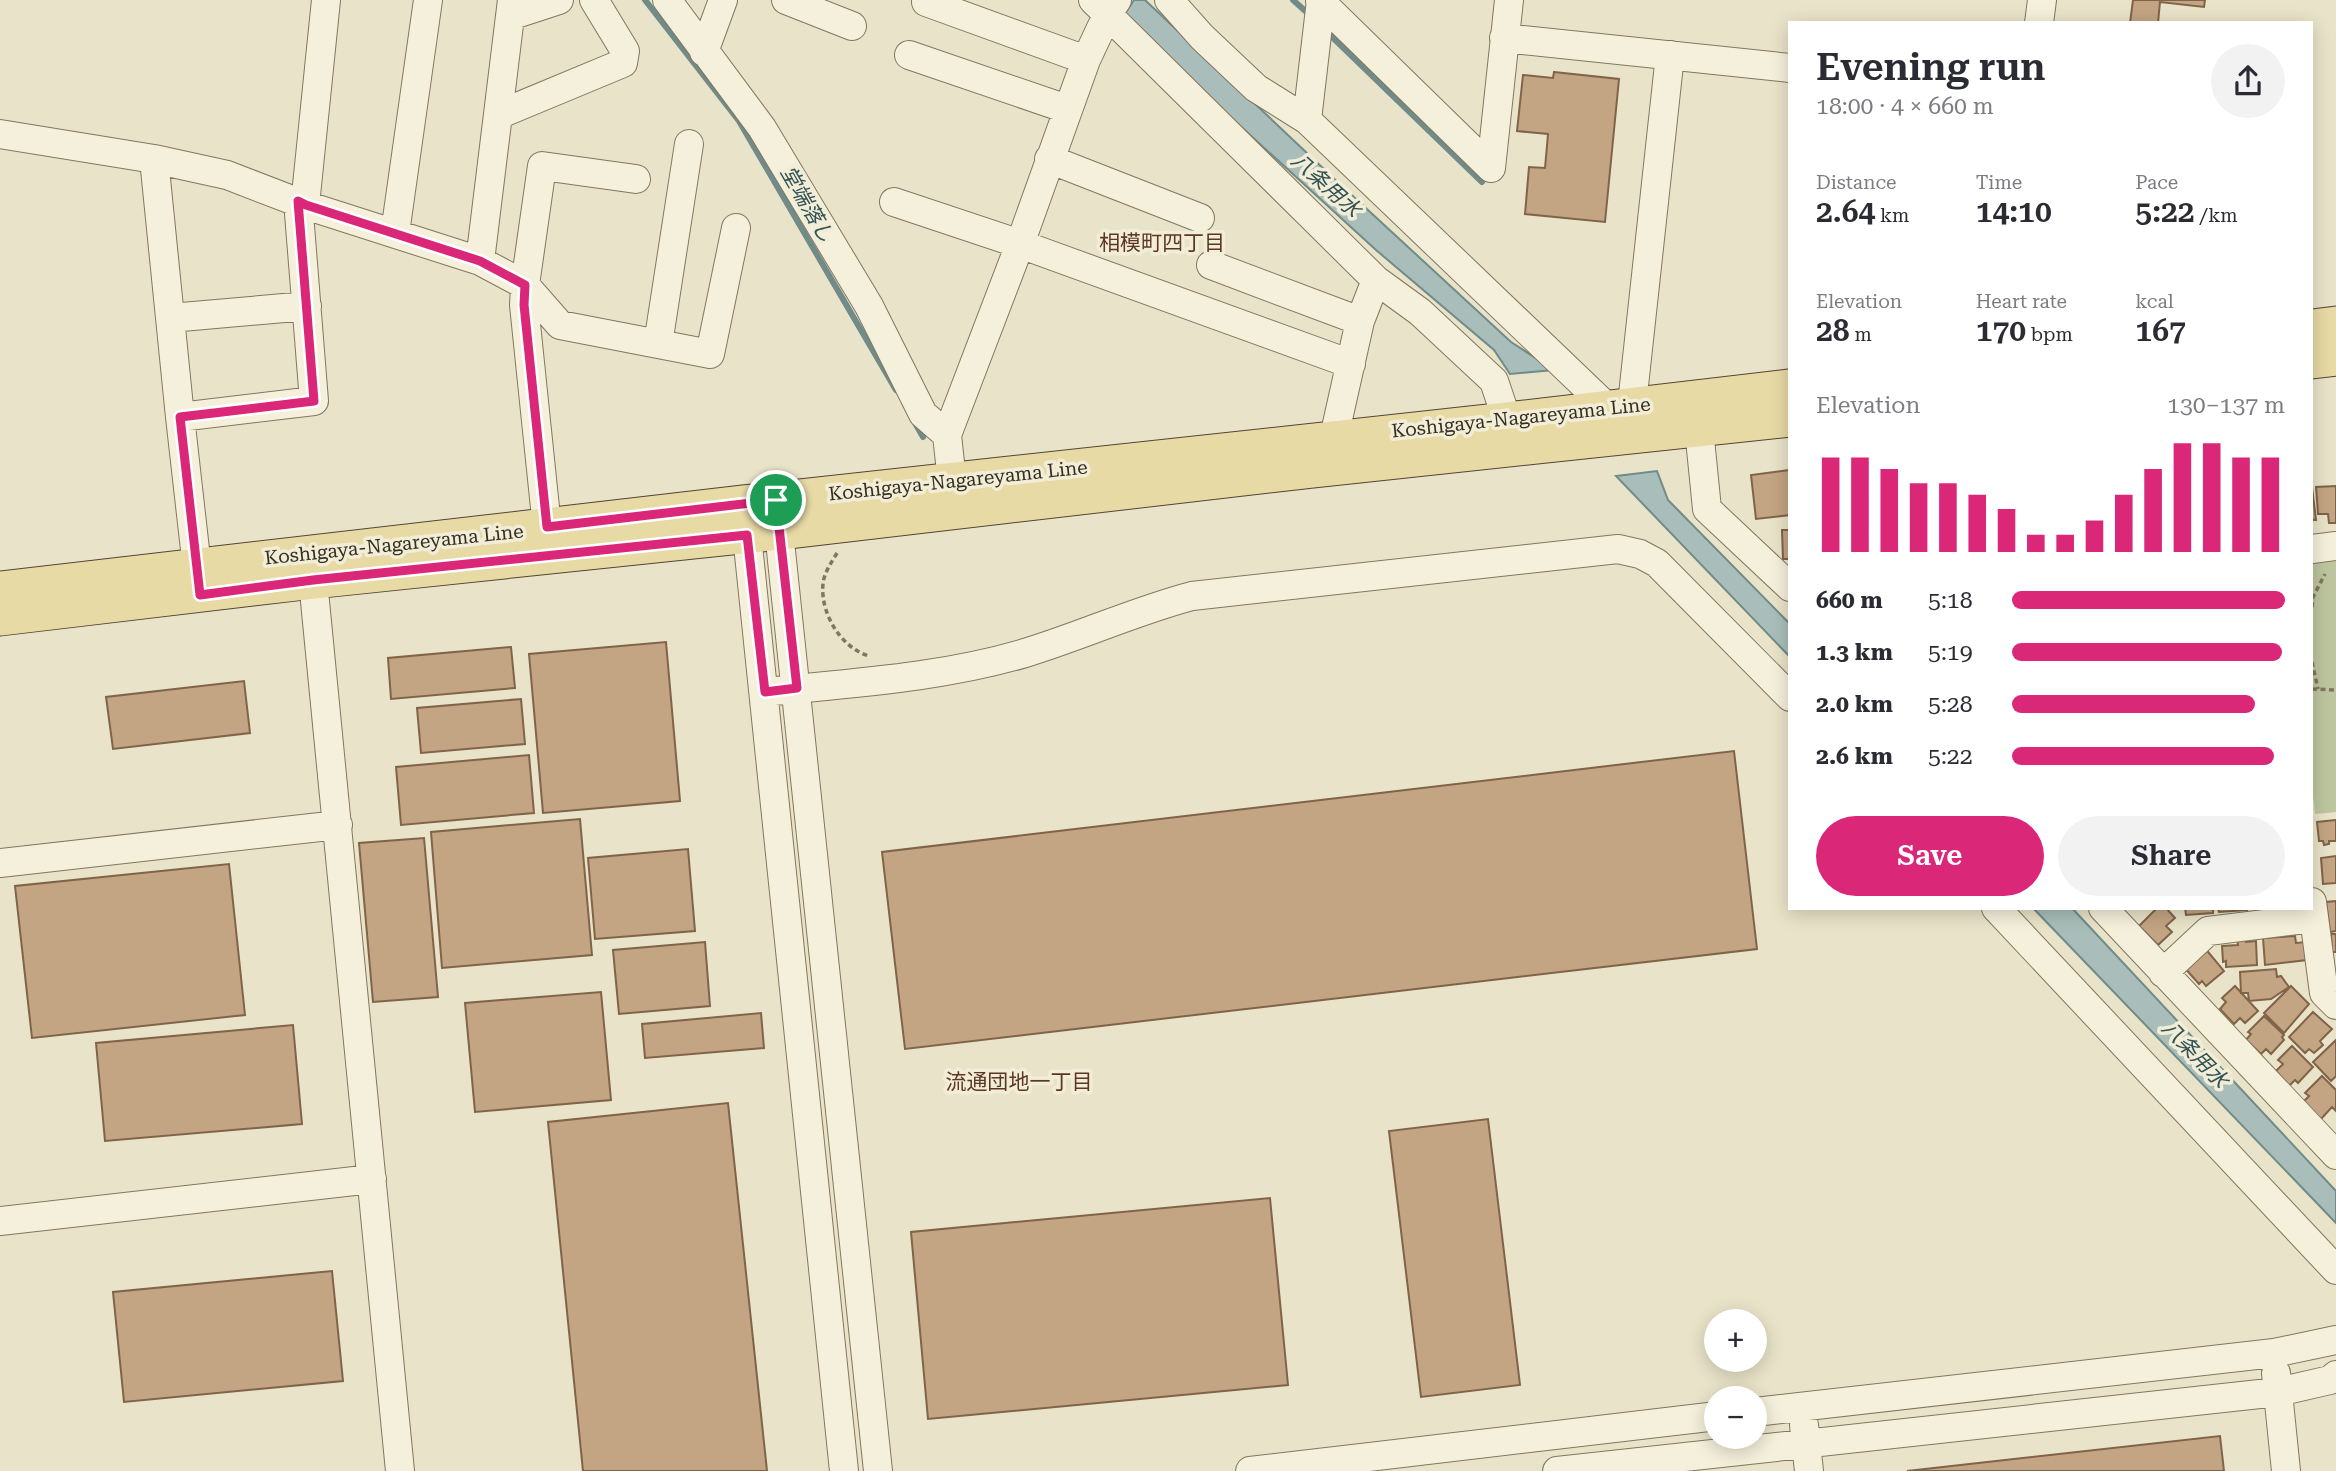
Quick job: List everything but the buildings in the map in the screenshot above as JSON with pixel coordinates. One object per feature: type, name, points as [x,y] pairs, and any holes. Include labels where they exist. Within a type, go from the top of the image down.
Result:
[{"type":"main road","points":[[2313,327],[2336,324]]},
{"type":"main road","points":[[2313,361],[2336,358]]},
{"type":"main road","name":"Koshigaya-Nagareyama Line","points":[[0,589],[199,581],[313,580],[762,517],[952,481],[1788,387]]},
{"type":"main road","name":"Koshigaya-Nagareyama Line","points":[[0,618],[199,581],[547,527],[762,517],[1312,470],[1788,419]]},
{"type":"street","points":[[180,417],[314,401],[302,203],[326,0]]},
{"type":"street","points":[[395,233],[428,0]]},
{"type":"street","points":[[480,261],[511,8],[559,0]]},
{"type":"street","points":[[498,115],[623,62],[625,51],[594,0]]},
{"type":"street","points":[[667,0],[762,128],[869,306],[923,414],[947,435]]},
{"type":"street","points":[[704,52],[723,0]]},
{"type":"street","points":[[786,0],[852,26]]},
{"type":"street","points":[[1169,0],[1202,37],[1256,88],[1307,120],[1619,406]]},
{"type":"street","points":[[1320,1],[1491,168],[1509,0]]},
{"type":"street","points":[[2039,21],[2042,0]]},
{"type":"street","points":[[1307,120],[1320,1]]},
{"type":"street","points":[[926,2],[1086,60]]},
{"type":"street","points":[[952,481],[947,435],[1108,4],[1376,280],[1420,312],[1494,381],[1507,420]]},
{"type":"street","points":[[1504,38],[1788,68]]},
{"type":"street","points":[[909,55],[1067,109]]},
{"type":"street","points":[[1619,406],[1670,55]]},
{"type":"street","points":[[0,134],[154,159],[227,175],[302,203],[480,261],[525,285],[560,325],[710,354],[736,228]]},
{"type":"street","points":[[658,344],[689,144]]},
{"type":"street","points":[[154,159],[199,581]]},
{"type":"street","points":[[1049,159],[1200,218]]},
{"type":"street","points":[[547,527],[524,305],[542,166],[636,179]]},
{"type":"street","points":[[894,202],[1020,244],[1351,363]]},
{"type":"street","points":[[1210,265],[1360,321]]},
{"type":"street","points":[[1334,438],[1360,321],[1376,280]]},
{"type":"street","points":[[170,318],[307,306]]},
{"type":"street","points":[[1699,429],[1707,509],[1788,585]]},
{"type":"street","points":[[762,517],[797,688],[878,1471]]},
{"type":"street","points":[[762,517],[765,692],[844,1471]]},
{"type":"street","points":[[2313,549],[2336,546]]},
{"type":"street","points":[[765,692],[918,675],[973,666],[1026,653],[1156,605],[1192,596],[1618,549],[1640,554],[1657,563],[1788,695]]},
{"type":"street","points":[[313,580],[400,1471]]},
{"type":"street","points":[[0,863],[338,825]]},
{"type":"street","points":[[1998,910],[2336,1270]]},
{"type":"street","points":[[2104,910],[2336,1155]]},
{"type":"street","points":[[2163,973],[2208,931],[2313,910],[2324,993],[2336,1005]]},
{"type":"street","points":[[0,1221],[372,1179]]},
{"type":"street","points":[[1767,1410],[2274,1353],[2336,1340]]},
{"type":"street","points":[[2274,1353],[2286,1471]]},
{"type":"street","points":[[1557,1471],[2278,1392],[2330,1380],[2336,1375]]},
{"type":"street","points":[[1802,1406],[1809,1471]]},
{"type":"street","points":[[1250,1471],[1339,1466],[1704,1418]]},
{"type":"path","points":[[2313,602],[2325,574]]},
{"type":"path","points":[[2313,667],[2318,689]]},
{"type":"path","points":[[2313,690],[2336,690]]},
{"type":"green space","points":[[2336,558],[2336,812],[2315,814],[2313,795],[2313,561]]},
{"type":"water","name":"八条用水","points":[[1134,0],[1145,0],[1511,342],[1554,370],[1510,374],[1494,350],[1376,250],[1122,18]]},
{"type":"water","points":[[1657,471],[1668,500],[1788,622],[1788,655],[1616,476]]},
{"type":"water","name":"八条用水","points":[[2035,910],[2074,910],[2336,1191],[2336,1223]]},
{"type":"waterway","name":"堂端落し","points":[[645,0],[739,121],[896,390]]},
{"type":"waterway","points":[[1293,0],[1312,17]]},
{"type":"waterway","points":[[1327,32],[1482,182]]},
{"type":"waterway","name":"堂端落し","points":[[915,423],[923,437]]},
{"type":"district","name":"相模町四丁目","points":[[1162,243]]},
{"type":"district","name":"流通団地一丁目","points":[[1019,1082]]},
{"type":"route","points":[[298,201],[480,261],[525,285],[524,305],[547,527],[776,500],[797,688],[765,692],[747,535],[313,580],[200,595],[180,417],[314,401],[298,201]]}]
